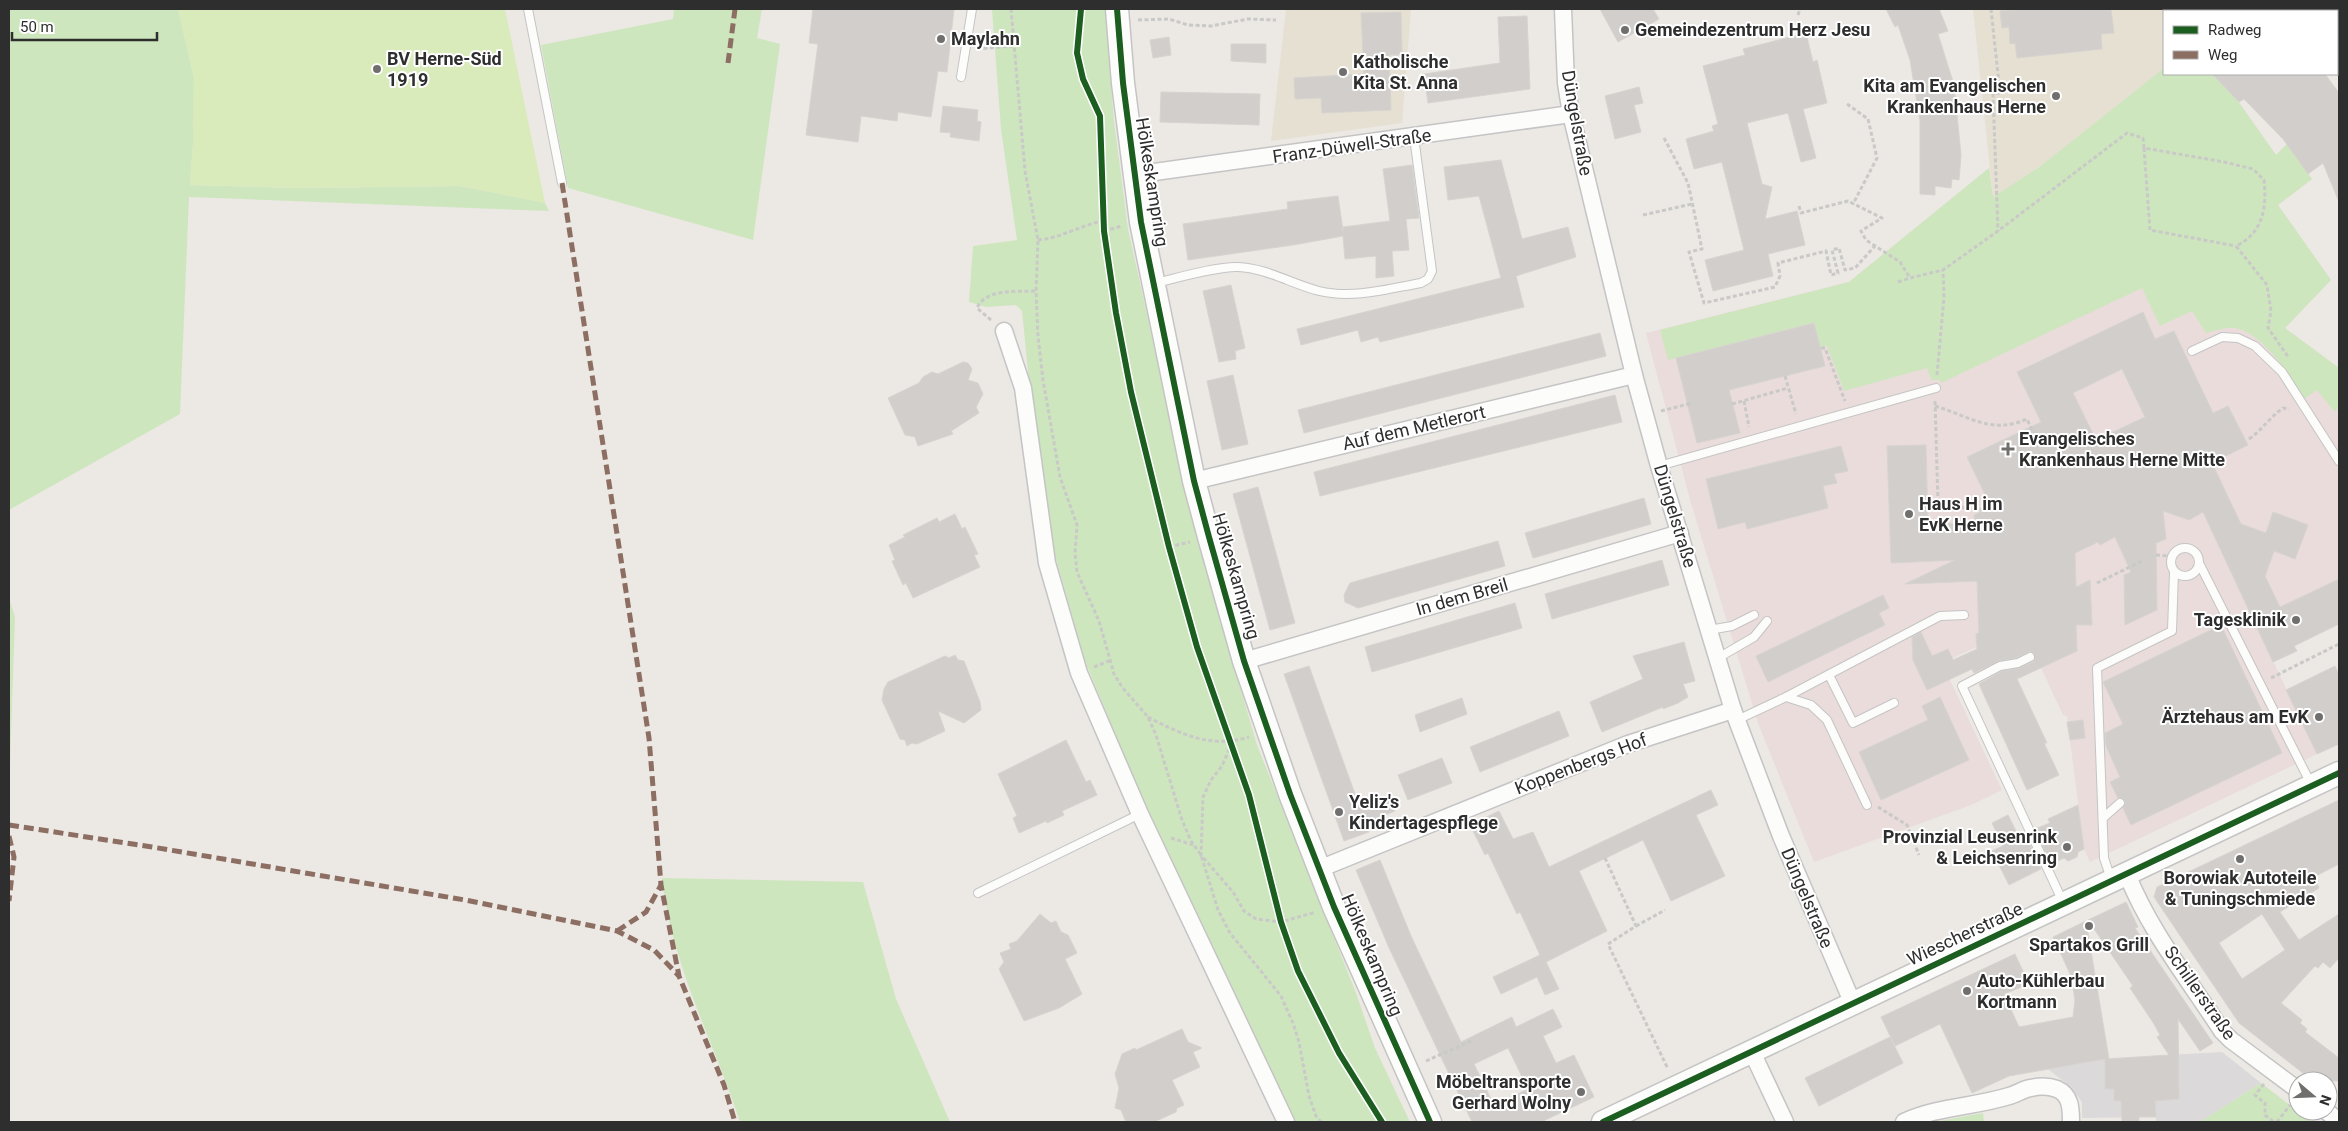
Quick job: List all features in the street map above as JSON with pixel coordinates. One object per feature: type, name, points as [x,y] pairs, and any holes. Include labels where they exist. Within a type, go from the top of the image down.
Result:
[{"type":"street","name":"Düngelstraße","points":[[1563,9],[1566,83],[1571,114],[1634,376],[1659,466],[1735,715],[1780,836],[1853,1004]]},
{"type":"street","name":"Hölkeskampring","points":[[1117,15],[1133,175],[1153,283],[1194,481],[1244,661],[1266,730],[1319,869],[1430,1122]]},
{"type":"street","name":"Franz-Düwell-Straße","points":[[1133,175],[1571,114]]},
{"type":"street","points":[[1004,331],[1022,388],[1047,563],[1079,673],[1140,814],[1286,1122]]},
{"type":"street","name":"Auf dem Metlerort","points":[[1194,481],[1634,376]]},
{"type":"street","name":"In dem Breil","points":[[1244,661],[1680,533]]},
{"type":"street","name":"Koppenbergs Hof","points":[[1319,869],[1628,744],[1735,715]]},
{"type":"street","name":"Wiescherstraße","points":[[1603,1122],[2339,773]]},
{"type":"street","name":"Schillerstraße","points":[[2119,877],[2134,891],[2160,936],[2222,1031],[2274,1072],[2288,1087]]},
{"type":"street","points":[[1752,1052],[1785,1122]]},
{"type":"street","points":[[1904,1122],[1925,1113],[2010,1096],[2029,1088],[2049,1086],[2060,1090],[2067,1098],[2071,1105],[2071,1122]]},
{"type":"lane","points":[[528,9],[562,183]]},
{"type":"lane","points":[[962,77],[972,9]]},
{"type":"lane","points":[[1153,283],[1236,267],[1278,276],[1317,290],[1335,294],[1353,294],[1421,283],[1428,279],[1432,271],[1414,137]]},
{"type":"lane","points":[[2192,351],[2222,336],[2238,338],[2255,346],[2282,372],[2305,411],[2329,443],[2339,461]]},
{"type":"lane","points":[[1659,466],[1936,388]]},
{"type":"lane","points":[[2119,877],[2104,858],[2097,668],[2172,631],[2174,572],[2171,567],[2172,556],[2180,549],[2190,549],[2198,558],[2312,786]]},
{"type":"lane","points":[[2174,572],[2184,577],[2190,576],[2194,573],[2199,563]]},
{"type":"lane","points":[[1709,630],[1732,626],[1754,615]]},
{"type":"lane","points":[[1735,715],[1786,697],[1940,616],[1964,615]]},
{"type":"lane","points":[[1718,658],[1754,637],[1767,621]]},
{"type":"lane","points":[[2030,657],[2018,663],[2000,666],[1962,686],[2064,904]]},
{"type":"lane","points":[[1829,675],[1853,724],[1894,703]]},
{"type":"lane","points":[[2256,696],[2264,692]]},
{"type":"lane","points":[[1786,697],[1811,705],[1827,720],[1867,805]]},
{"type":"lane","points":[[2103,818],[2120,803]]},
{"type":"lane","points":[[978,893],[1140,814]]},
{"type":"path","points":[[1011,9],[1025,172],[1038,240],[1036,290],[1038,336],[1049,426],[1060,477],[1077,525],[1075,553],[1077,572],[1099,621],[1114,674],[1148,717],[1162,748],[1182,820],[1191,841],[1201,855],[1233,892],[1244,911],[1256,919],[1281,922],[1321,911]]},
{"type":"path","points":[[1798,15],[1800,9]]},
{"type":"path","points":[[1991,9],[2000,93],[1992,94],[1998,231]]},
{"type":"path","points":[[1117,15],[1169,19],[1188,25],[1211,26],[1248,18],[1276,20]]},
{"type":"path","points":[[967,49],[1014,46]]},
{"type":"path","points":[[1847,104],[1868,119],[1877,158],[1853,204]]},
{"type":"path","points":[[1898,282],[1943,270],[1998,231],[2127,133],[2143,138],[2150,230],[2236,246],[2267,285],[2271,311],[2268,328],[2290,360]]},
{"type":"path","points":[[1664,138],[1688,183],[1702,249],[1689,252],[1704,303],[1775,287],[1780,276],[1778,263],[1826,251],[1831,275],[1838,273],[1832,250],[1839,248],[1845,270],[1855,268],[1875,246]]},
{"type":"path","points":[[2144,148],[2253,169],[2264,180],[2264,216],[2252,236],[2236,246]]},
{"type":"path","points":[[1799,206],[1801,213],[1848,201],[1882,218],[1862,231],[1866,240],[1900,262],[1910,278]]},
{"type":"path","points":[[1643,214],[1692,204]]},
{"type":"path","points":[[1038,240],[1050,239],[1090,224],[1103,222]]},
{"type":"path","points":[[1104,231],[1128,225]]},
{"type":"path","points":[[1938,503],[1935,406],[1944,297],[1943,270]]},
{"type":"path","points":[[1004,331],[977,308],[980,300],[988,295],[1036,290]]},
{"type":"path","points":[[1821,348],[1825,348],[1848,413]]},
{"type":"path","points":[[1785,376],[1799,426]]},
{"type":"path","points":[[1732,404],[1788,388]]},
{"type":"path","points":[[1744,401],[1752,440]]},
{"type":"path","points":[[1646,415],[1692,403]]},
{"type":"path","points":[[1935,406],[1979,424],[2015,424],[2027,419],[2037,441]]},
{"type":"path","points":[[2249,439],[2283,408],[2305,411]]},
{"type":"path","points":[[1928,504],[1938,503],[1984,510]]},
{"type":"path","points":[[1169,547],[1197,540]]},
{"type":"path","points":[[2156,555],[2172,556]]},
{"type":"path","points":[[2097,583],[2142,561]]},
{"type":"path","points":[[2278,674],[2339,644]]},
{"type":"path","points":[[1148,717],[1185,734],[1232,743],[1254,736]]},
{"type":"path","points":[[1232,743],[1222,766],[1211,780],[1203,797],[1201,855],[1218,910],[1230,933],[1281,996],[1299,1042],[1308,1096],[1321,1122]]},
{"type":"path","points":[[1867,805],[1882,808],[1887,814],[1908,825],[1919,855]]},
{"type":"path","points":[[1605,858],[1636,926]]},
{"type":"path","points":[[1665,910],[1608,944],[1677,1088]]},
{"type":"path","points":[[1406,1070],[1471,1041]]},
{"type":"path","points":[[2274,1072],[2256,1095],[2265,1103],[2265,1115],[2276,1122],[2288,1106]]},
{"type":"shaded area","name":"Katholische Kita St. Anna","points":[[1286,9],[1411,9],[1402,123],[1271,141]]},
{"type":"shaded area","name":"Kita am Evangelischen Krankenhaus Herne","points":[[1973,9],[2169,9],[2163,10],[2163,69],[2038,168],[1993,198]]},
{"type":"shaded area","name":"Evangelisches Krankenhaus Herne Mitte","points":[[2163,69],[2163,75],[2213,75],[2233,94],[2276,155],[2287,144],[2312,179],[2278,205],[2331,280],[2285,328],[2339,368],[2339,579],[2270,612],[2252,616],[2317,754],[2090,862],[2084,849],[2067,716],[2063,715],[2024,631],[2004,634],[1942,663],[2002,790],[1971,805],[1814,862],[1758,723],[1691,503],[1646,333],[1849,282],[1989,168],[1993,197],[2038,168]]},
{"type":"shaded area","points":[[2222,1052],[2261,1083],[2200,1122],[2156,1122],[2156,1117],[2082,1118],[2082,1102],[2071,1087],[2048,1069],[2112,1058]]},
{"type":"green space","points":[[9,9],[178,9],[194,78],[190,185],[301,188],[460,186],[545,203],[549,211],[189,197],[180,414],[9,510]]},
{"type":"green space","points":[[178,9],[505,9],[545,203],[460,186],[301,188],[190,185],[194,78]]},
{"type":"green space","points":[[674,9],[762,9],[757,38],[780,44],[753,240],[568,188],[541,45],[673,19]]},
{"type":"green space","points":[[992,9],[1105,9],[1114,121],[1128,229],[1196,535],[1257,745],[1356,993],[1375,1048],[1410,1122],[1296,1122],[1136,784],[1085,661],[1053,548],[1036,451],[1022,311],[1016,305],[986,307],[969,302],[973,246],[1017,240],[1001,129]]},
{"type":"green space","points":[[2163,69],[2163,75],[2213,75],[2233,94],[2276,155],[2287,144],[2312,179],[2278,205],[2331,280],[2285,328],[2339,368],[2339,406],[2335,412],[2317,390],[2304,399],[2275,356],[2254,337],[2244,331],[2231,328],[2206,333],[2192,311],[2160,326],[2142,288],[1941,383],[1940,380],[1931,380],[1927,368],[1844,391],[1827,346],[1820,347],[1814,323],[1668,360],[1660,330],[1849,282],[1989,168],[1993,197],[2038,168]]},
{"type":"green space","points":[[9,598],[15,617],[9,796]]},
{"type":"green space","points":[[662,878],[863,882],[896,999],[950,1122],[740,1122],[674,941]]},
{"type":"green space","points":[[2261,1083],[2288,1104],[2288,1121],[2312,1122],[2200,1122]]},
{"type":"green space","points":[[1983,1113],[1984,1122],[1934,1122]]},
{"type":"building","points":[[813,9],[954,9],[947,72],[938,71],[931,117],[898,112],[897,121],[861,116],[858,142],[806,135],[818,44],[809,43]]},
{"type":"building","name":"Gemeindezentrum Herz Jesu","points":[[1600,9],[1653,9],[1659,19],[1618,42]]},
{"type":"building","points":[[1886,9],[1939,9],[1948,31],[1938,34],[1954,85],[1961,155],[1959,180],[1952,179],[1951,188],[1935,186],[1935,195],[1920,194],[1920,121],[1910,60],[1898,25],[1895,27]]},
{"type":"building","points":[[2025,9],[2111,9],[2114,33],[2101,34],[2102,49],[2017,58],[2015,43],[2010,44],[2009,27],[2002,28],[2000,11]]},
{"type":"building","points":[[1401,12],[1402,55],[1389,55],[1391,110],[1322,113],[1321,98],[1295,99],[1294,78],[1364,74],[1361,13]]},
{"type":"building","points":[[1527,16],[1530,89],[1428,103],[1424,74],[1500,63],[1498,17]]},
{"type":"building","points":[[1806,33],[1813,62],[1817,60],[1827,103],[1803,109],[1816,158],[1801,162],[1788,113],[1747,123],[1762,184],[1772,187],[1765,219],[1797,211],[1805,245],[1768,254],[1773,276],[1713,291],[1705,260],[1744,250],[1722,162],[1694,169],[1686,139],[1714,131],[1712,126],[1718,124],[1703,66],[1745,55],[1743,49]]},
{"type":"building","points":[[1169,37],[1171,55],[1153,58],[1150,40]]},
{"type":"building","points":[[1231,44],[1266,44],[1266,63],[1231,61]]},
{"type":"building","points":[[2213,75],[2326,75],[2339,93],[2339,202],[2323,163],[2308,174],[2283,139],[2244,99],[2239,102]]},
{"type":"building","points":[[1639,87],[1643,103],[1634,105],[1641,132],[1615,139],[1605,96]]},
{"type":"building","points":[[1161,92],[1260,94],[1259,125],[1160,122]]},
{"type":"building","points":[[943,106],[978,110],[977,121],[981,122],[979,141],[950,137],[951,133],[940,132]]},
{"type":"building","points":[[1501,160],[1522,239],[1568,227],[1576,257],[1516,276],[1524,307],[1380,342],[1378,337],[1361,342],[1358,330],[1301,345],[1297,329],[1501,278],[1479,196],[1448,200],[1444,167]]},
{"type":"building","points":[[1412,165],[1419,218],[1406,219],[1409,250],[1392,251],[1394,276],[1376,278],[1376,256],[1345,259],[1343,236],[1188,260],[1183,224],[1288,209],[1287,202],[1338,196],[1343,231],[1343,227],[1390,221],[1383,169]]},
{"type":"building","points":[[1231,285],[1245,348],[1235,351],[1236,359],[1219,362],[1203,291]]},
{"type":"building","points":[[2143,312],[2155,339],[2174,331],[2213,413],[2228,406],[2248,445],[2212,463],[2241,524],[2266,533],[2273,512],[2308,525],[2295,559],[2274,551],[2265,576],[2280,607],[2339,579],[2339,624],[2294,646],[2297,651],[2273,662],[2203,512],[2189,520],[2163,511],[2166,539],[2156,543],[2157,610],[2125,625],[2124,575],[2131,572],[2115,537],[2100,545],[2098,542],[2075,553],[2076,587],[2090,580],[2092,625],[2076,625],[2077,651],[2017,679],[2047,743],[2044,743],[2059,775],[2027,790],[1979,684],[2002,671],[2019,668],[2033,662],[2035,655],[2030,651],[2016,658],[1999,661],[1974,673],[1972,669],[1927,690],[1913,660],[1912,637],[1921,632],[1932,656],[1948,649],[1953,660],[1977,649],[1976,634],[1979,633],[1977,581],[1905,584],[1955,560],[1891,563],[1887,446],[1926,445],[1928,524],[1975,523],[1974,515],[1991,507],[1967,457],[2041,422],[2017,372]],"holes":[[[2122,369],[2145,417],[2096,440],[2073,393]]]},
{"type":"building","points":[[1814,323],[1825,366],[1729,390],[1740,433],[1697,443],[1676,358]]},
{"type":"building","points":[[1600,333],[1606,356],[1304,433],[1298,410]]},
{"type":"building","points":[[963,362],[968,363],[972,369],[968,380],[978,383],[983,394],[976,407],[979,413],[951,431],[953,434],[918,446],[915,437],[905,435],[888,398],[919,383],[923,377],[932,372],[938,374]]},
{"type":"building","points":[[1233,375],[1248,444],[1222,450],[1207,381]]},
{"type":"building","points":[[1615,395],[1622,422],[1320,496],[1314,472]]},
{"type":"building","points":[[1841,446],[1848,471],[1834,474],[1837,483],[1823,486],[1828,508],[1747,529],[1745,522],[1718,529],[1706,479]]},
{"type":"building","points":[[1258,487],[1295,623],[1270,630],[1233,494]]},
{"type":"building","points":[[1644,498],[1651,524],[1533,558],[1525,533]]},
{"type":"building","points":[[955,514],[962,529],[965,527],[978,554],[974,555],[980,567],[913,598],[906,583],[903,585],[892,561],[895,560],[889,545],[905,537],[903,535],[937,518],[939,522]]},
{"type":"building","points":[[1498,541],[1505,566],[1358,608],[1345,602],[1344,595],[1350,583]]},
{"type":"building","points":[[1662,560],[1669,585],[1552,619],[1545,594]]},
{"type":"building","points":[[1883,595],[1889,608],[1879,613],[1885,625],[1768,682],[1756,656]]},
{"type":"building","points":[[1515,603],[1522,628],[1372,672],[1365,647]]},
{"type":"building","points":[[2221,625],[2282,753],[2131,825],[2123,808],[2125,801],[2122,798],[2118,798],[2110,782],[2120,777],[2106,746],[2105,733],[2123,724],[2103,682]]},
{"type":"building","points":[[1684,642],[1695,681],[1683,684],[1688,697],[1678,703],[1663,709],[1663,707],[1602,732],[1590,702],[1643,679],[1633,656]]},
{"type":"building","points":[[955,655],[958,660],[964,661],[980,702],[981,710],[964,723],[938,711],[945,731],[917,744],[912,743],[907,746],[905,740],[900,739],[882,700],[884,689],[888,682],[945,656],[949,658]]},
{"type":"building","points":[[1309,666],[1360,808],[1388,796],[1395,811],[1365,823],[1369,832],[1344,841],[1284,674]]},
{"type":"building","name":"Ärztehaus am EvK","points":[[2335,666],[2339,675],[2339,744],[2317,754],[2286,690]]},
{"type":"building","points":[[1940,697],[1969,760],[1881,800],[1859,752],[1928,720],[1922,706]]},
{"type":"building","points":[[1462,698],[1467,714],[1420,732],[1415,715]]},
{"type":"building","points":[[1559,711],[1569,736],[1480,772],[1470,747]]},
{"type":"building","points":[[2083,720],[2085,738],[2070,740],[2067,722]]},
{"type":"building","points":[[1066,740],[1086,782],[1090,780],[1097,795],[1062,811],[1064,815],[1019,833],[1013,818],[1017,816],[998,774]]},
{"type":"building","points":[[1442,758],[1452,783],[1408,800],[1398,775]]},
{"type":"building","points":[[1711,790],[1718,805],[1696,815],[1725,876],[1671,901],[1643,840],[1579,871],[1607,931],[1546,962],[1559,989],[1545,995],[1537,977],[1501,994],[1493,977],[1540,955],[1520,912],[1517,914],[1488,853],[1485,855],[1470,825],[1499,811],[1513,839],[1533,832],[1549,867]]},
{"type":"building","points":[[2339,800],[2339,864],[2314,877],[2319,888],[2280,912],[2299,940],[2339,914],[2339,958],[2330,968],[2323,962],[2318,968],[2315,966],[2281,1003],[2302,1020],[2300,1023],[2307,1029],[2305,1032],[2339,1058],[2339,1081],[2338,1071],[2300,1071],[2239,1023],[2154,897],[2157,887]],"holes":[[[2262,914],[2285,950],[2242,979],[2219,943]]]},
{"type":"building","points":[[2078,805],[2084,849],[2078,852],[2077,857],[2068,861],[2064,858],[2051,864],[2035,829],[2050,823],[2048,819]]},
{"type":"building","points":[[2008,815],[2019,837],[2025,834],[2041,869],[2009,885],[1992,851],[2003,846],[1992,823]]},
{"type":"building","points":[[1380,860],[1411,936],[1461,1042],[1512,1017],[1516,1027],[1553,1009],[1562,1027],[1543,1036],[1556,1063],[1574,1055],[1594,1097],[1541,1122],[1472,1122],[1390,950],[1356,870]],"holes":[[[1508,1048],[1528,1089],[1494,1105],[1474,1064]]]},
{"type":"building","points":[[2126,902],[2138,927],[2135,928],[2213,1043],[2200,1051],[2178,1019],[2179,1099],[2155,1101],[2156,1117],[2139,1117],[2139,1122],[2122,1122],[2121,1101],[2114,1101],[2114,1089],[2105,1089],[2105,1059],[2009,1076],[1972,1093],[1940,1024],[1895,1046],[1881,1017],[2015,954],[2029,984],[2004,994],[2019,1027],[2073,1017],[2075,1000],[2071,976],[2053,937],[2086,921],[2109,1059],[2169,1055],[2157,1037],[2160,1035],[2154,1024],[2130,988],[2133,986],[2088,920]]},
{"type":"building","points":[[1040,914],[1051,923],[1056,921],[1061,932],[1068,935],[1077,953],[1065,959],[1082,994],[1059,1008],[1024,1021],[999,969],[1004,962],[1000,953],[1011,949],[1009,944],[1017,941]]},
{"type":"building","points":[[1182,1029],[1188,1042],[1202,1048],[1193,1052],[1200,1067],[1172,1080],[1184,1105],[1177,1108],[1176,1112],[1154,1122],[1126,1122],[1121,1110],[1115,1108],[1119,1088],[1115,1074],[1122,1054],[1135,1048],[1136,1050]]},
{"type":"building","points":[[1890,1037],[1903,1063],[1819,1106],[1805,1078]]},
{"type":"marked path","points":[[728,63],[735,9]]},
{"type":"marked path","points":[[562,183],[649,738],[661,885],[679,976],[724,1085],[735,1122]]},
{"type":"marked path","points":[[9,825],[465,900],[617,931],[654,950],[679,976]]},
{"type":"marked path","points":[[9,836],[14,857],[9,901]]},
{"type":"marked path","points":[[617,931],[646,912],[661,885]]},
{"type":"cycle path","points":[[1081,9],[1077,53],[1083,79],[1100,116],[1104,231],[1116,313],[1131,392],[1169,547],[1197,647],[1249,795],[1281,922],[1298,971],[1339,1053],[1382,1122]]},
{"type":"cycle path","points":[[1117,9],[1123,83],[1141,222],[1194,481],[1209,537],[1244,661],[1290,794],[1334,907],[1430,1122]]},
{"type":"cycle path","points":[[1603,1122],[2339,773]]},
{"type":"place","name":"Gemeindezentrum Herz Jesu","points":[[1625,30]]},
{"type":"place","name":"Maylahn","points":[[941,39]]},
{"type":"place","name":"BV Herne-Süd 1919","points":[[377,69]]},
{"type":"place","name":"Katholische Kita St. Anna","points":[[1343,72]]},
{"type":"place","name":"Kita am Evangelischen Krankenhaus Herne","points":[[2056,96]]},
{"type":"place","name":"Evangelisches Krankenhaus Herne Mitte","points":[[2008,449]]},
{"type":"place","name":"Haus H im EvK Herne","points":[[1909,514]]},
{"type":"place","name":"Tagesklinik","points":[[2296,620]]},
{"type":"place","name":"Ärztehaus am EvK","points":[[2319,717]]},
{"type":"place","name":"Yeliz's Kindertagespflege","points":[[1339,812]]},
{"type":"place","name":"Provinzial Leusenrink & Leichsenring","points":[[2067,847]]},
{"type":"place","name":"Borowiak Autoteile & Tuningschmiede","points":[[2240,859]]},
{"type":"place","name":"Spartakos Grill","points":[[2089,926]]},
{"type":"place","name":"Auto-Kühlerbau Kortmann","points":[[1967,991]]},
{"type":"place","name":"Möbeltransporte Gerhard Wolny","points":[[1581,1092]]}]
